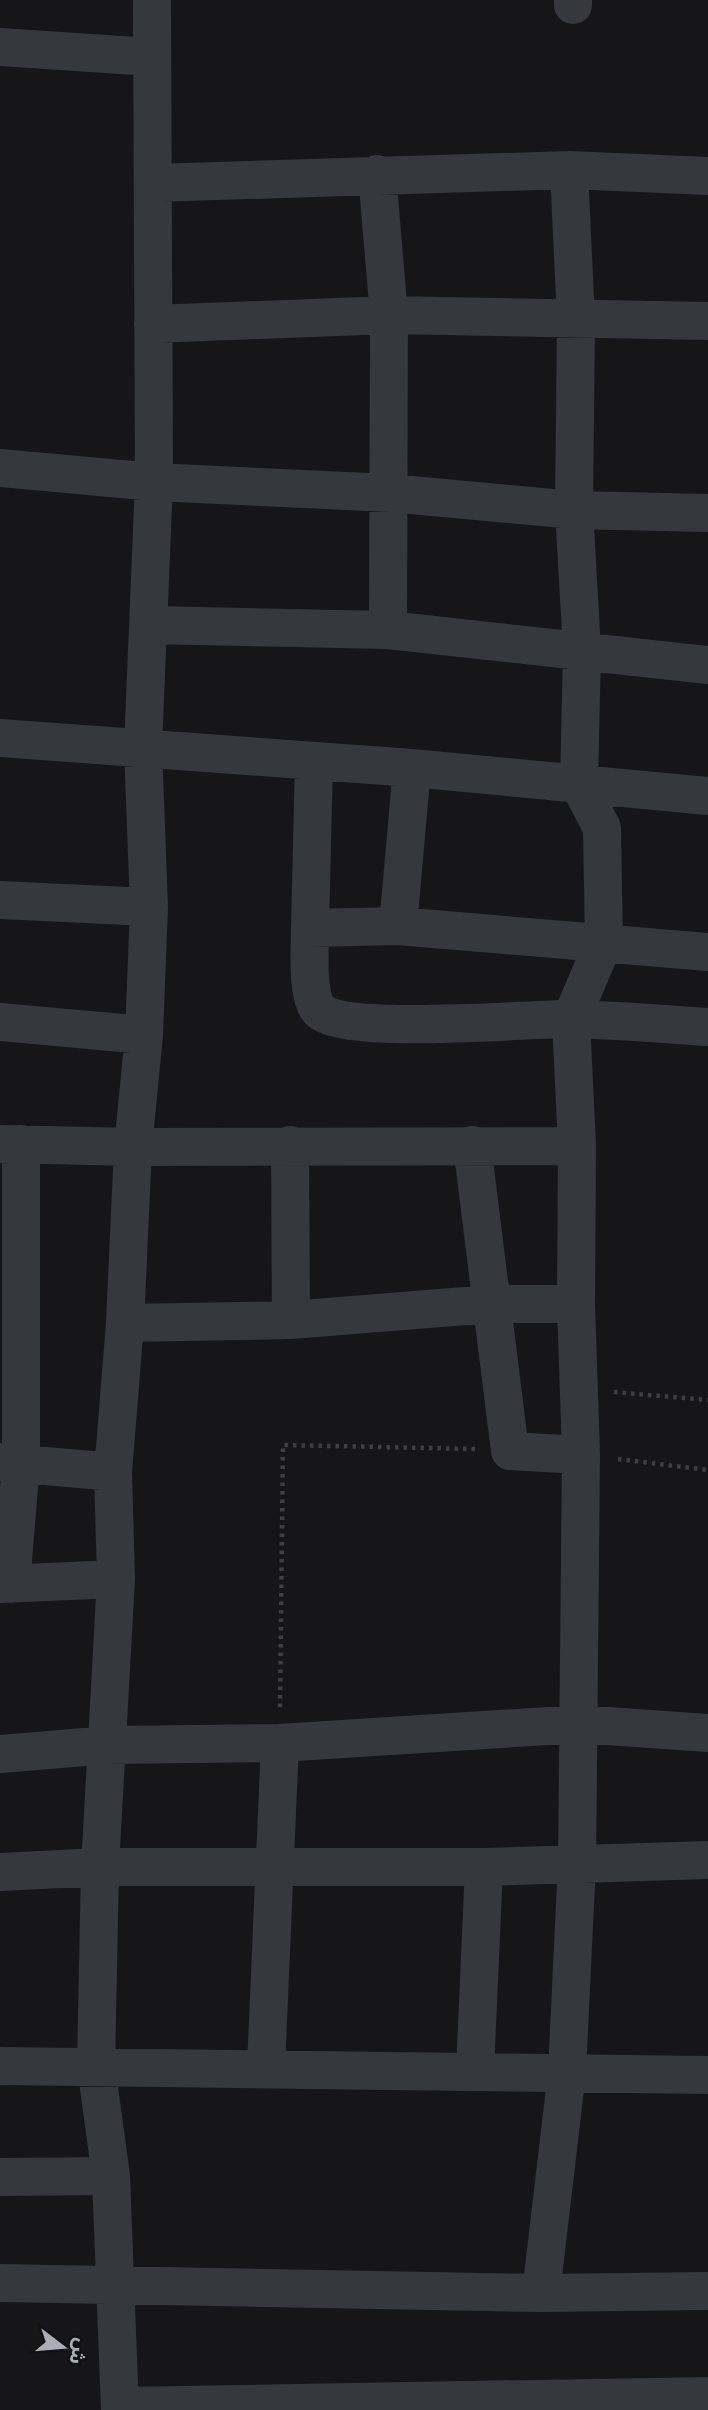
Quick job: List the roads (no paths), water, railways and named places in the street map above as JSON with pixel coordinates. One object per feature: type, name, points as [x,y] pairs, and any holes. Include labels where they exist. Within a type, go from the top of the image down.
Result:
[{"type":"street","points":[[152,0],[154,482],[143,747],[149,907],[144,1035],[133,1147],[125,1323],[113,1472],[116,1579],[100,1867],[96,2066],[111,2176],[120,2408],[708,2396]]},
{"type":"street","points":[[0,47],[151,57]]},
{"type":"street","points":[[154,183],[569,170],[708,176]]},
{"type":"street","points":[[541,2293],[567,2072],[577,1863],[580,1455],[576,1304],[577,1146],[571,1019],[604,942],[602,828],[579,784],[582,650],[574,510],[576,320],[569,170]]},
{"type":"street","points":[[377,174],[389,315],[388,630]]},
{"type":"street","points":[[153,324],[389,315],[708,321]]},
{"type":"street","points":[[0,468],[154,482],[390,493],[574,510],[708,513]]},
{"type":"street","points":[[150,625],[388,630],[708,664]]},
{"type":"street","points":[[0,738],[412,768],[708,796]]},
{"type":"street","points":[[314,761],[310,928],[312,995],[317,1009],[328,1017],[348,1022],[385,1023],[571,1019],[708,1027]]},
{"type":"street","points":[[398,926],[412,768]]},
{"type":"street","points":[[0,900],[149,907]]},
{"type":"street","points":[[310,928],[398,926],[708,952]]},
{"type":"street","points":[[0,1023],[144,1035]]},
{"type":"street","points":[[116,1579],[5,1584],[10,1463],[10,1144],[133,1147],[577,1146]]},
{"type":"street","points":[[290,1145],[291,1320]]},
{"type":"street","points":[[472,1145],[510,1451],[580,1455]]},
{"type":"street","points":[[125,1323],[291,1320],[490,1304],[576,1304]]},
{"type":"street","points":[[10,1463],[113,1472]]},
{"type":"street","points":[[0,1754],[108,1745],[280,1743],[579,1724],[708,1732]]},
{"type":"street","points":[[266,2067],[280,1743]]},
{"type":"street","points":[[0,1872],[100,1867],[484,1867],[708,1860]]},
{"type":"street","points":[[475,2071],[484,1867]]},
{"type":"street","points":[[0,2066],[266,2067],[708,2075]]},
{"type":"street","points":[[0,2177],[111,2176]]},
{"type":"street","points":[[0,2283],[541,2293],[708,2291]]}]
